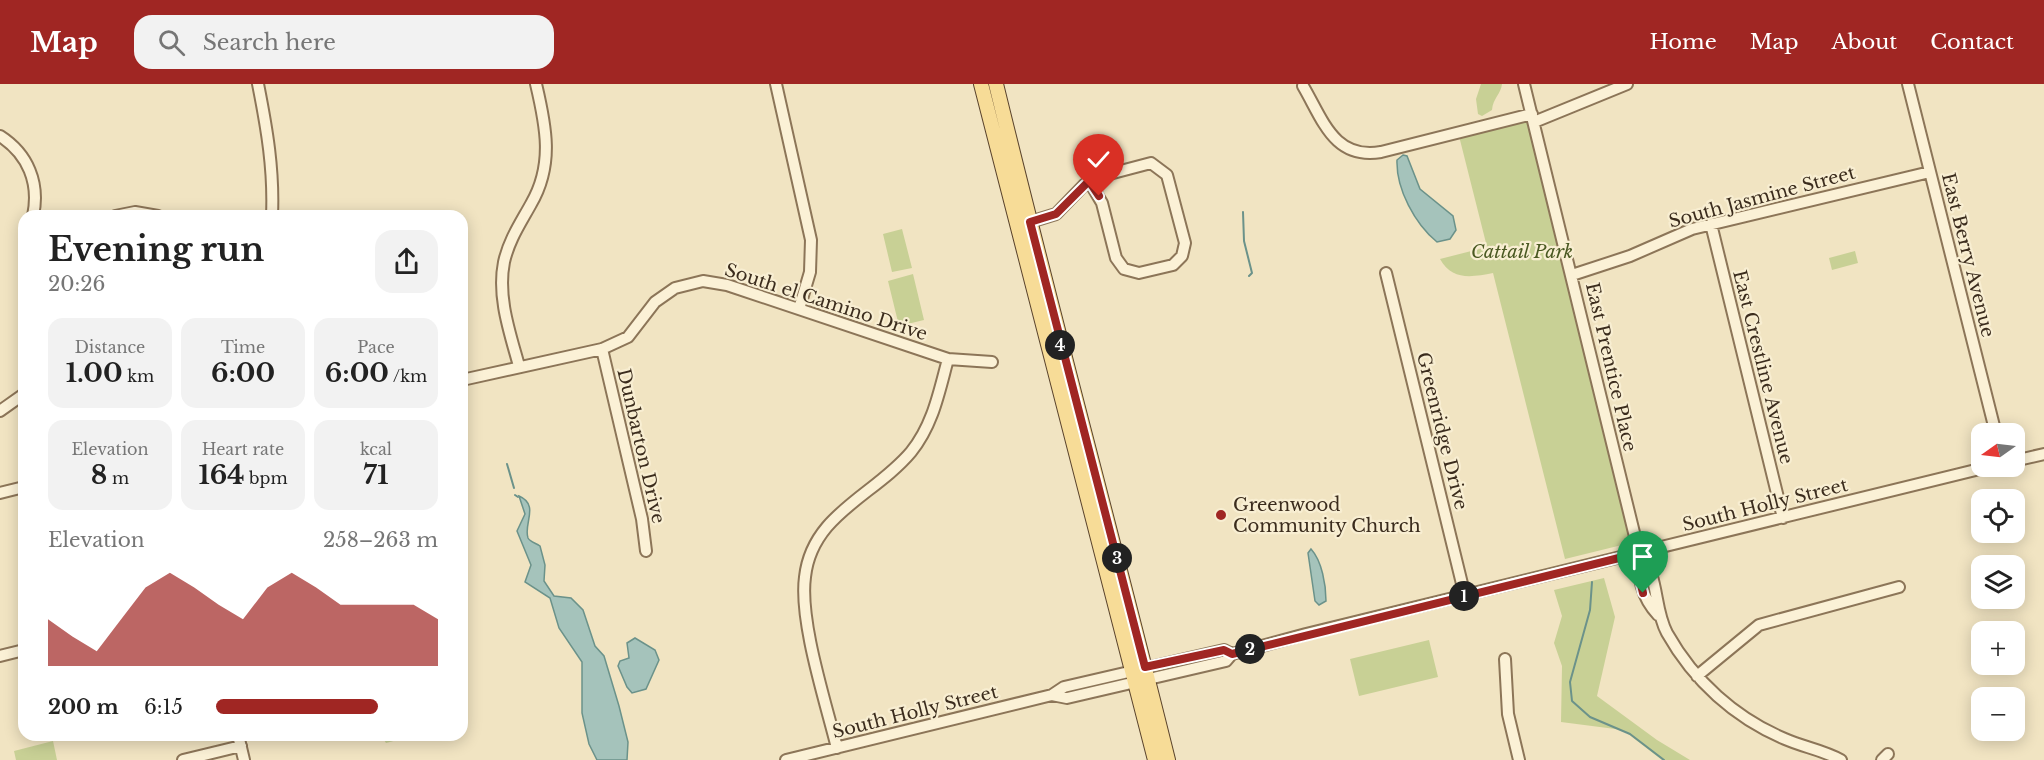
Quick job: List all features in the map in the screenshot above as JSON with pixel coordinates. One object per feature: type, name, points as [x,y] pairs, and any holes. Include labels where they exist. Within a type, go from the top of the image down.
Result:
[{"type":"main road","points":[[981,84],[1140,675],[1168,760]]},
{"type":"main road","points":[[996,84],[1140,675],[1155,760]]},
{"type":"street","points":[[258,84],[271,147],[274,181],[272,210]]},
{"type":"street","points":[[519,366],[504,305],[502,275],[508,244],[538,192],[545,167],[545,123],[536,84]]},
{"type":"street","points":[[776,84],[811,240],[810,272],[799,309]]},
{"type":"street","name":"East Prentice Place","points":[[1524,84],[1639,553],[1646,561],[1653,577],[1658,615],[1672,642],[1697,676],[1723,702],[1759,727],[1841,760]]},
{"type":"street","points":[[1303,86],[1334,139],[1346,149],[1359,153],[1381,153],[1533,118],[1627,84]]},
{"type":"street","name":"East Berry Avenue","points":[[1908,84],[1993,423]]},
{"type":"street","points":[[0,136],[18,150],[29,168],[35,196],[34,210]]},
{"type":"street","points":[[1030,222],[1056,214],[1089,181],[1107,173],[1147,163],[1162,169],[1169,181],[1185,243],[1182,256],[1178,261],[1139,273],[1124,269],[1116,258],[1102,203],[1089,181]]},
{"type":"street","name":"South Jasmine Street","points":[[1572,275],[1630,256],[1684,232],[1711,224],[1930,172]]},
{"type":"street","name":"East Crestline Avenue","points":[[1711,224],[1784,518]]},
{"type":"street","name":"Greenridge Drive","points":[[1386,273],[1465,596]]},
{"type":"street","name":"South el Camino Drive","points":[[468,379],[602,349],[628,337],[663,295],[675,288],[696,282],[727,285],[948,359],[992,362]]},
{"type":"street","name":"Dunbarton Drive","points":[[602,349],[642,519],[646,551]]},
{"type":"street","points":[[837,748],[804,599],[808,561],[817,539],[835,516],[889,474],[920,438],[932,418],[948,359]]},
{"type":"street","points":[[0,411],[18,398]]},
{"type":"street","points":[[2025,458],[2044,454]]},
{"type":"street","name":"South Holly Street","points":[[786,760],[1052,695],[1067,698],[1224,650],[1232,654],[1971,471]]},
{"type":"street","points":[[0,493],[18,488]]},
{"type":"street","points":[[1697,676],[1759,625],[1899,587]]},
{"type":"street","points":[[0,656],[18,652]]},
{"type":"street","points":[[1505,659],[1508,714],[1519,760]]},
{"type":"street","points":[[183,760],[240,741],[244,760]]},
{"type":"green space","points":[[1481,84],[1502,84],[1492,110],[1482,116],[1478,114],[1476,99]]},
{"type":"green space","name":"Cattail Park","points":[[1523,121],[1527,123],[1630,543],[1565,559],[1493,273],[1463,276],[1450,271],[1440,259],[1487,247],[1459,136]]},
{"type":"green space","points":[[902,229],[912,268],[892,272],[883,234]]},
{"type":"green space","points":[[1855,251],[1858,263],[1832,270],[1829,258]]},
{"type":"green space","points":[[913,274],[924,320],[899,326],[888,281]]},
{"type":"green space","points":[[1604,578],[1615,617],[1597,696],[1657,740],[1690,760],[1662,760],[1623,730],[1561,722],[1562,666],[1554,643],[1562,616],[1554,590]]},
{"type":"green space","points":[[1429,640],[1438,677],[1359,696],[1350,659]]},
{"type":"green space","points":[[53,741],[57,760],[16,760],[14,751]]},
{"type":"water","points":[[1403,155],[1407,156],[1420,189],[1453,216],[1456,230],[1450,239],[1437,242],[1414,216],[1400,183],[1397,160]]},
{"type":"water","points":[[519,496],[529,504],[527,533],[528,538],[540,546],[545,565],[544,581],[554,596],[571,598],[583,610],[595,646],[604,656],[628,742],[627,760],[597,760],[589,744],[582,713],[582,662],[559,628],[550,598],[525,582],[531,565],[517,531],[525,514]]},
{"type":"water","points":[[1311,549],[1321,567],[1325,588],[1326,601],[1319,605],[1315,601],[1308,553]]},
{"type":"water","points":[[635,638],[655,650],[659,660],[646,689],[632,693],[618,666],[620,661],[629,658],[627,643]]},
{"type":"waterway","points":[[1243,212],[1244,241],[1252,273],[1249,276]]},
{"type":"waterway","points":[[507,464],[514,488]]},
{"type":"waterway","points":[[1592,582],[1590,610],[1570,682],[1572,701],[1590,717],[1630,734],[1664,760]]},
{"type":"place","name":"Greenwood Community Church","points":[[1221,515]]},
{"type":"route","points":[[1099,196],[1089,181],[1074,193],[1056,214],[1030,222],[1145,667],[1224,650],[1232,654],[1639,553],[1639,576],[1643,593]]}]
